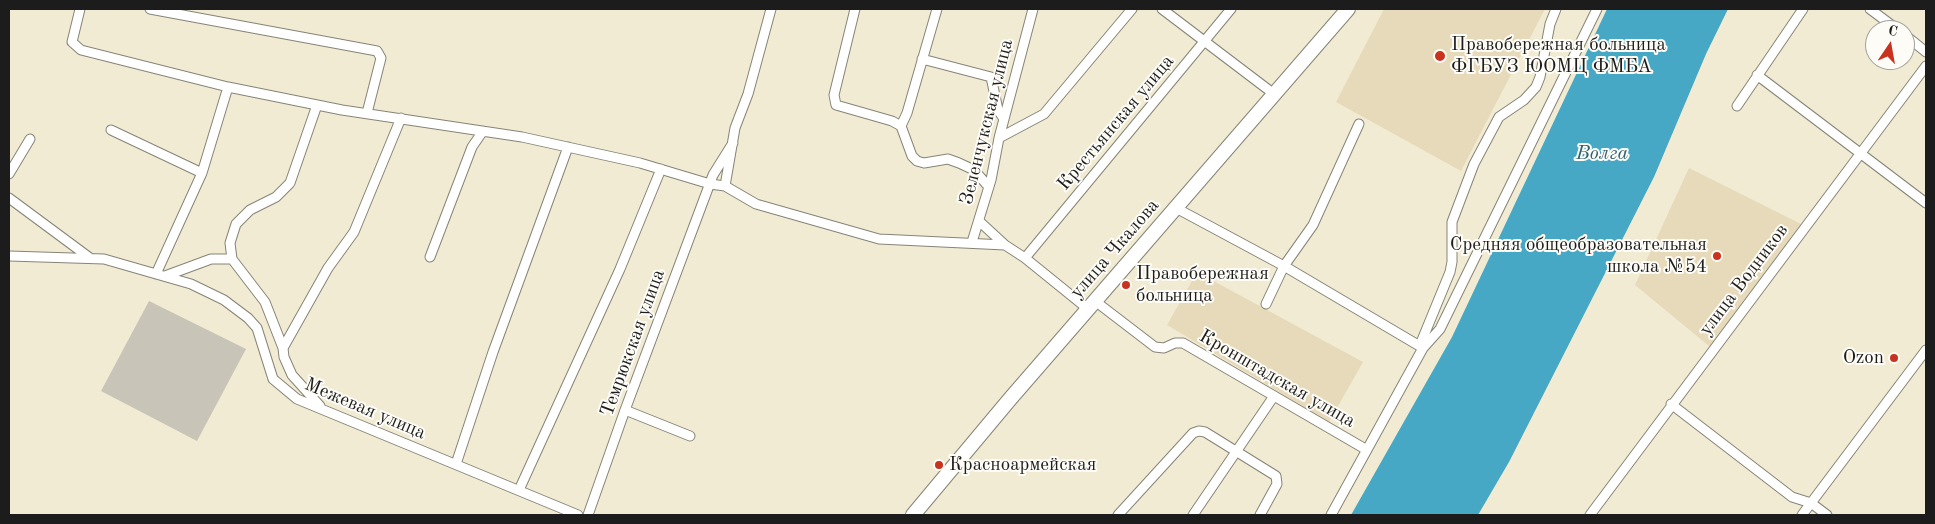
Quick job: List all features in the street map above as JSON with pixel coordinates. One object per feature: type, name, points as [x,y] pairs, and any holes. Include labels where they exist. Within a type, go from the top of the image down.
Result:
[{"type":"main road","name":"улица Чкалова","points":[[913,515],[1348,9]]},
{"type":"street","points":[[80,9],[72,39],[73,45],[77,48],[228,87],[317,105],[483,131],[568,147],[661,169],[710,184],[725,186],[756,204],[879,239],[1005,245]]},
{"type":"street","points":[[150,9],[377,51],[381,58],[367,113]]},
{"type":"street","points":[[725,186],[733,143],[771,9]]},
{"type":"street","points":[[855,9],[834,95],[835,102],[839,107],[892,121],[901,126],[912,156],[917,161],[924,163],[948,159],[974,170],[989,187]]},
{"type":"street","points":[[901,126],[908,112],[937,9]]},
{"type":"street","name":"Зеленчукская улица","points":[[972,242],[989,187],[999,138],[1033,9]]},
{"type":"street","points":[[999,138],[1044,114],[1132,9]]},
{"type":"street","points":[[1162,9],[1274,94]]},
{"type":"street","name":"Крестьянская улица","points":[[1025,258],[1232,9]]},
{"type":"street","points":[[1331,515],[1422,347],[1450,272],[1452,262],[1452,222],[1474,164],[1499,117],[1524,100],[1536,88],[1540,77],[1550,24],[1556,9]]},
{"type":"street","points":[[1422,347],[1440,329],[1597,9]]},
{"type":"street","points":[[1737,106],[1803,9]]},
{"type":"street","points":[[1870,9],[1885,20]]},
{"type":"street","points":[[1915,43],[1926,52]]},
{"type":"street","points":[[922,59],[991,77],[998,110],[1004,119]]},
{"type":"street","name":"улица Водников","points":[[1590,515],[1671,404],[1926,66]]},
{"type":"street","points":[[1757,75],[1926,203]]},
{"type":"street","points":[[156,274],[202,173],[228,87]]},
{"type":"street","points":[[317,105],[290,183],[276,197],[250,210],[236,224],[230,243],[232,259],[265,302],[292,375],[323,410]]},
{"type":"street","points":[[283,348],[328,268],[354,232],[401,118]]},
{"type":"street","points":[[1266,304],[1284,266],[1313,225],[1359,124]]},
{"type":"street","points":[[111,130],[202,173]]},
{"type":"street","points":[[430,257],[472,147],[483,131]]},
{"type":"street","points":[[9,174],[30,139]]},
{"type":"street","name":"Темрюкская улица","points":[[588,515],[625,410],[710,184],[733,143]]},
{"type":"street","points":[[456,464],[568,147]]},
{"type":"street","points":[[518,490],[620,269],[661,169]]},
{"type":"street","points":[[9,198],[90,258]]},
{"type":"street","points":[[1176,208],[1284,266],[1422,347]]},
{"type":"street","name":"Кронштадская улица","points":[[979,221],[1005,245],[1155,347],[1164,348],[1175,342],[1184,343],[1367,450]]},
{"type":"street","name":"Межевая улица","points":[[9,256],[104,259],[191,284],[224,300],[248,318],[257,328],[274,379],[297,399],[578,515]]},
{"type":"street","points":[[165,276],[211,259],[232,259]]},
{"type":"street","points":[[1802,515],[1926,350]]},
{"type":"street","points":[[1193,515],[1274,396]]},
{"type":"street","points":[[1671,404],[1792,497],[1811,503],[1827,515]]},
{"type":"street","points":[[625,410],[690,436]]},
{"type":"street","points":[[1118,515],[1194,433],[1205,432],[1277,478],[1277,484],[1260,515]]},
{"type":"shaded area","name":"Правобережная больница ФГБУЗ ЮОМЦ ФМБА","points":[[1384,9],[1545,9],[1461,171],[1336,102]]},
{"type":"shaded area","name":"Средняя общеобразовательная школа №54","points":[[1689,168],[1807,227],[1715,351],[1635,285]]},
{"type":"shaded area","points":[[1197,272],[1363,362],[1329,422],[1167,325]]},
{"type":"shaded area","points":[[149,301],[246,349],[197,441],[101,391]]},
{"type":"water","name":"Волга","points":[[1607,9],[1728,9],[1706,54],[1654,177],[1509,462],[1478,515],[1351,515],[1452,337]]},
{"type":"place","name":"Правобережная больница ФГБУЗ ЮОМЦ ФМБА","points":[[1440,56]]},
{"type":"place","name":"Средняя общеобразовательная школа №54","points":[[1717,256]]},
{"type":"place","name":"Правобережная больница","points":[[1126,285]]},
{"type":"place","name":"Ozon","points":[[1894,358]]},
{"type":"place","name":"Красноармейская","points":[[939,465]]}]
